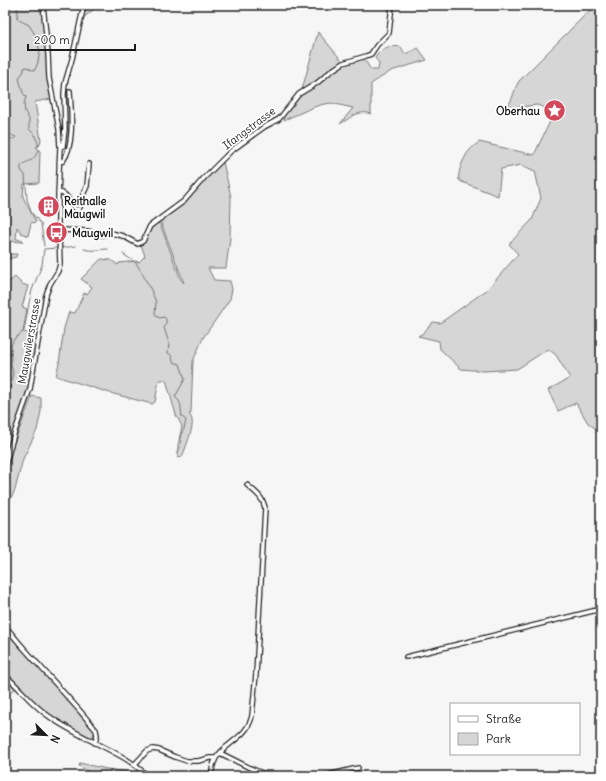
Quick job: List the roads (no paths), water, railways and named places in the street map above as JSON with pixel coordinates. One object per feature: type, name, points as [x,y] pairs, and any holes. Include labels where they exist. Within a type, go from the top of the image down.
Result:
[{"type":"street","name":"Maugwilerstrasse","points":[[5,465],[30,389],[46,295],[59,266],[59,129],[49,78],[43,5]]},
{"type":"street","points":[[60,148],[63,146],[65,129],[65,83],[84,5]]},
{"type":"street","name":"Ifangstrasse","points":[[59,230],[88,231],[101,235],[110,233],[124,236],[138,244],[142,242],[145,239],[150,226],[184,201],[204,178],[232,151],[264,127],[279,119],[299,94],[317,83],[343,62],[371,54],[388,33],[392,5]]},
{"type":"street","points":[[59,162],[63,161],[67,156],[71,135],[72,126],[70,91]]},
{"type":"street","points":[[58,192],[66,195],[74,208],[76,210],[79,209],[82,195],[87,186],[89,164]]},
{"type":"street","points":[[211,776],[216,758],[246,730],[251,723],[252,716],[257,659],[265,508],[261,497],[247,485]]},
{"type":"street","points":[[406,657],[601,609]]},
{"type":"street","points":[[5,626],[88,720],[96,732],[97,738],[95,743]]},
{"type":"street","points":[[5,676],[46,714],[59,723],[123,757],[148,776]]},
{"type":"street","points":[[134,765],[147,751],[153,749],[159,750],[179,759],[191,761],[216,758]]},
{"type":"street","points":[[220,753],[270,776]]},
{"type":"street","points":[[324,776],[358,768]]},
{"type":"waterway","points":[[16,5],[18,12],[17,19],[29,25],[34,33],[40,51],[35,70],[27,67],[24,68],[24,71],[19,78],[23,93],[26,97],[24,104],[25,112],[29,119],[29,129],[34,134],[38,147]]},
{"type":"waterway","points":[[38,150],[33,159],[21,166],[21,170],[25,175],[27,199],[31,212],[41,224],[44,246]]},
{"type":"waterway","points":[[61,248],[76,246]]},
{"type":"waterway","points":[[8,408],[8,397],[13,372],[11,365],[11,346],[14,339],[24,331],[32,290],[42,265],[44,249],[57,248]]},
{"type":"waterway","points":[[84,249],[108,249]]},
{"type":"waterway","points":[[123,254],[136,263],[142,273],[156,302],[155,314],[159,318],[164,317],[166,319],[164,328],[169,343],[168,353],[172,356],[173,362],[180,364],[185,379],[175,397],[178,399],[180,404],[182,417],[186,420],[184,429],[180,436],[181,444],[178,452]]},
{"type":"place","name":"Oberhau","points":[[555,111]]},
{"type":"place","name":"Reithalle Maugwil","points":[[48,207]]},
{"type":"place","name":"Maugwil","points":[[57,233]]}]
